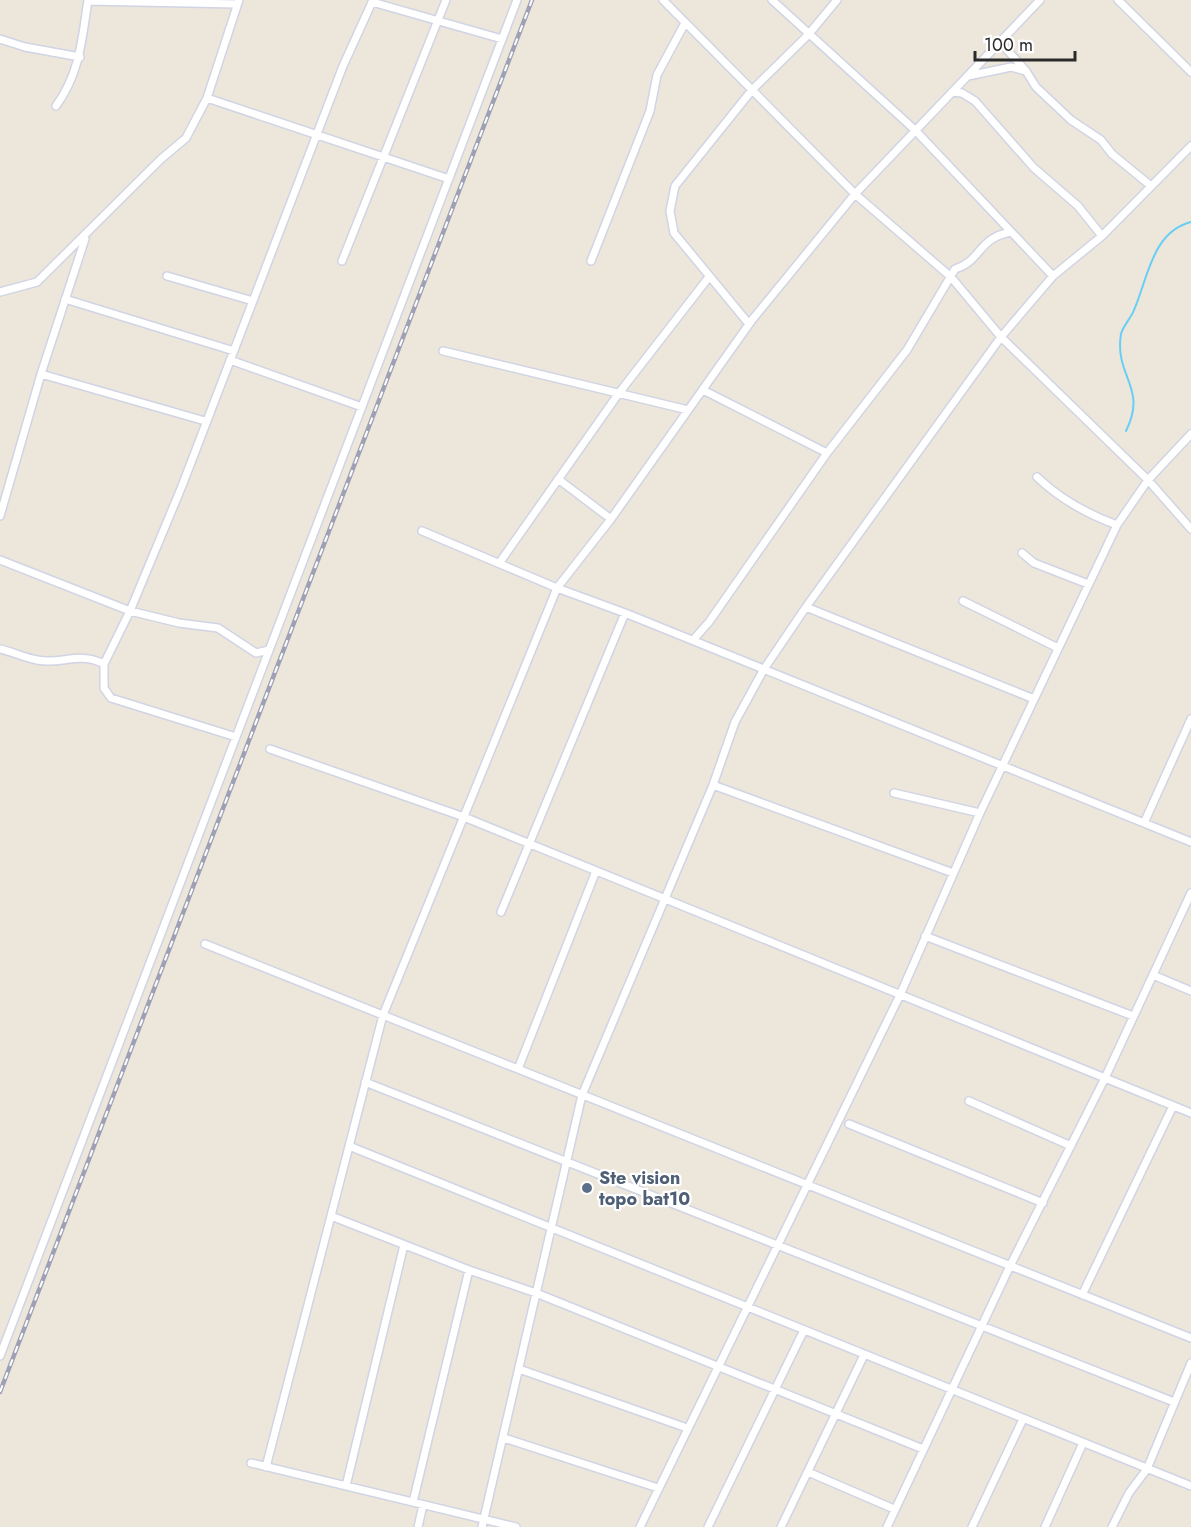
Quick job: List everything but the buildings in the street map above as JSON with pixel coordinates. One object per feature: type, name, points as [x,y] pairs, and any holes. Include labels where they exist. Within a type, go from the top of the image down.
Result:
[{"type":"street","points":[[342,261],[446,0]]},
{"type":"street","points":[[0,1356],[517,0]]},
{"type":"street","points":[[663,0],[855,194],[951,277],[1001,337],[1148,480],[1191,529]]},
{"type":"street","points":[[772,0],[915,130],[1053,276]]},
{"type":"street","points":[[749,324],[674,233],[670,211],[675,186],[752,90],[808,35],[837,0]]},
{"type":"street","points":[[266,1467],[382,1015],[557,588],[612,519],[749,324],[855,194],[1040,0]]},
{"type":"street","points":[[1118,0],[1191,72]]},
{"type":"street","points":[[0,292],[37,282],[86,237],[161,159],[186,138],[207,98],[238,2],[88,1],[80,57],[69,88],[56,106]]},
{"type":"street","points":[[236,737],[111,698],[104,688],[104,664],[130,611],[182,486],[343,66],[373,1],[502,39]]},
{"type":"street","points":[[591,261],[650,111],[657,75],[685,23]]},
{"type":"street","points":[[0,39],[25,47],[80,57]]},
{"type":"street","points":[[1000,42],[1026,71],[1036,87],[1071,120],[1101,140],[1112,154],[1151,186]]},
{"type":"street","points":[[967,76],[1011,67],[1026,71]]},
{"type":"street","points":[[952,92],[962,93],[975,101],[1034,168],[1078,206],[1102,236]]},
{"type":"street","points":[[207,98],[449,179]]},
{"type":"street","points":[[483,1523],[582,1095],[663,898],[713,785],[735,722],[764,669],[806,607],[1001,337],[1053,276],[1102,236],[1191,146]]},
{"type":"street","points":[[693,640],[710,622],[827,453],[907,350],[955,269],[964,267],[988,240],[1011,232]]},
{"type":"street","points":[[0,516],[41,374],[86,237]]},
{"type":"street","points":[[167,276],[254,301]]},
{"type":"street","points":[[500,562],[619,393],[709,277]]},
{"type":"street","points":[[65,299],[234,351]]},
{"type":"street","points":[[443,351],[688,410]]},
{"type":"street","points":[[230,360],[362,407]]},
{"type":"street","points":[[41,374],[205,421]]},
{"type":"street","points":[[704,390],[827,453]]},
{"type":"street","points":[[640,1527],[900,994],[952,873],[1117,525],[1148,480],[1191,434]]},
{"type":"street","points":[[1037,477],[1050,489],[1088,514],[1117,525]]},
{"type":"street","points":[[558,479],[612,519]]},
{"type":"street","points":[[422,531],[557,588],[693,640],[1191,842]]},
{"type":"street","points":[[1022,553],[1034,563],[1088,584]]},
{"type":"street","points":[[0,561],[130,611],[179,623],[218,628],[256,653],[269,650]]},
{"type":"street","points":[[963,601],[1058,648]]},
{"type":"street","points":[[806,607],[1034,699]]},
{"type":"street","points":[[501,912],[625,613]]},
{"type":"street","points":[[0,649],[18,652],[38,660],[90,657],[104,664]]},
{"type":"street","points":[[1144,823],[1191,719]]},
{"type":"street","points":[[270,749],[464,817],[1190,1111]]},
{"type":"street","points":[[713,785],[952,873]]},
{"type":"street","points":[[894,793],[980,813]]},
{"type":"street","points":[[518,1069],[596,871]]},
{"type":"street","points":[[887,1527],[1011,1266],[1105,1078],[1191,893]]},
{"type":"street","points":[[924,936],[1134,1016]]},
{"type":"street","points":[[205,944],[1191,1338]]},
{"type":"street","points":[[1153,975],[1191,991]]},
{"type":"street","points":[[365,1082],[1174,1402]]},
{"type":"street","points":[[969,1101],[1071,1146]]},
{"type":"street","points":[[1082,1295],[1173,1106]]},
{"type":"street","points":[[849,1124],[1043,1203]]},
{"type":"street","points":[[349,1146],[1191,1486]]},
{"type":"street","points":[[331,1216],[469,1270],[536,1293],[717,1368],[923,1449]]},
{"type":"street","points":[[346,1486],[405,1245]]},
{"type":"street","points":[[413,1502],[469,1270]]},
{"type":"street","points":[[708,1527],[804,1330]]},
{"type":"street","points":[[781,1527],[864,1355]]},
{"type":"street","points":[[1112,1527],[1129,1493],[1147,1469],[1191,1363]]},
{"type":"street","points":[[519,1369],[687,1428]]},
{"type":"street","points":[[972,1527],[1023,1419]]},
{"type":"street","points":[[504,1438],[658,1488]]},
{"type":"street","points":[[1045,1527],[1083,1443]]},
{"type":"street","points":[[251,1464],[413,1502],[483,1523],[516,1527]]},
{"type":"street","points":[[808,1472],[894,1509]]},
{"type":"street","points":[[418,1527],[423,1505]]},
{"type":"waterway","points":[[1126,431],[1134,403],[1122,361],[1121,334],[1134,310],[1153,258],[1160,246],[1178,227],[1191,222]]},
{"type":"railway","points":[[0,1392],[532,0]]},
{"type":"place","name":"Ste vision topo bat10","points":[[587,1188]]}]
